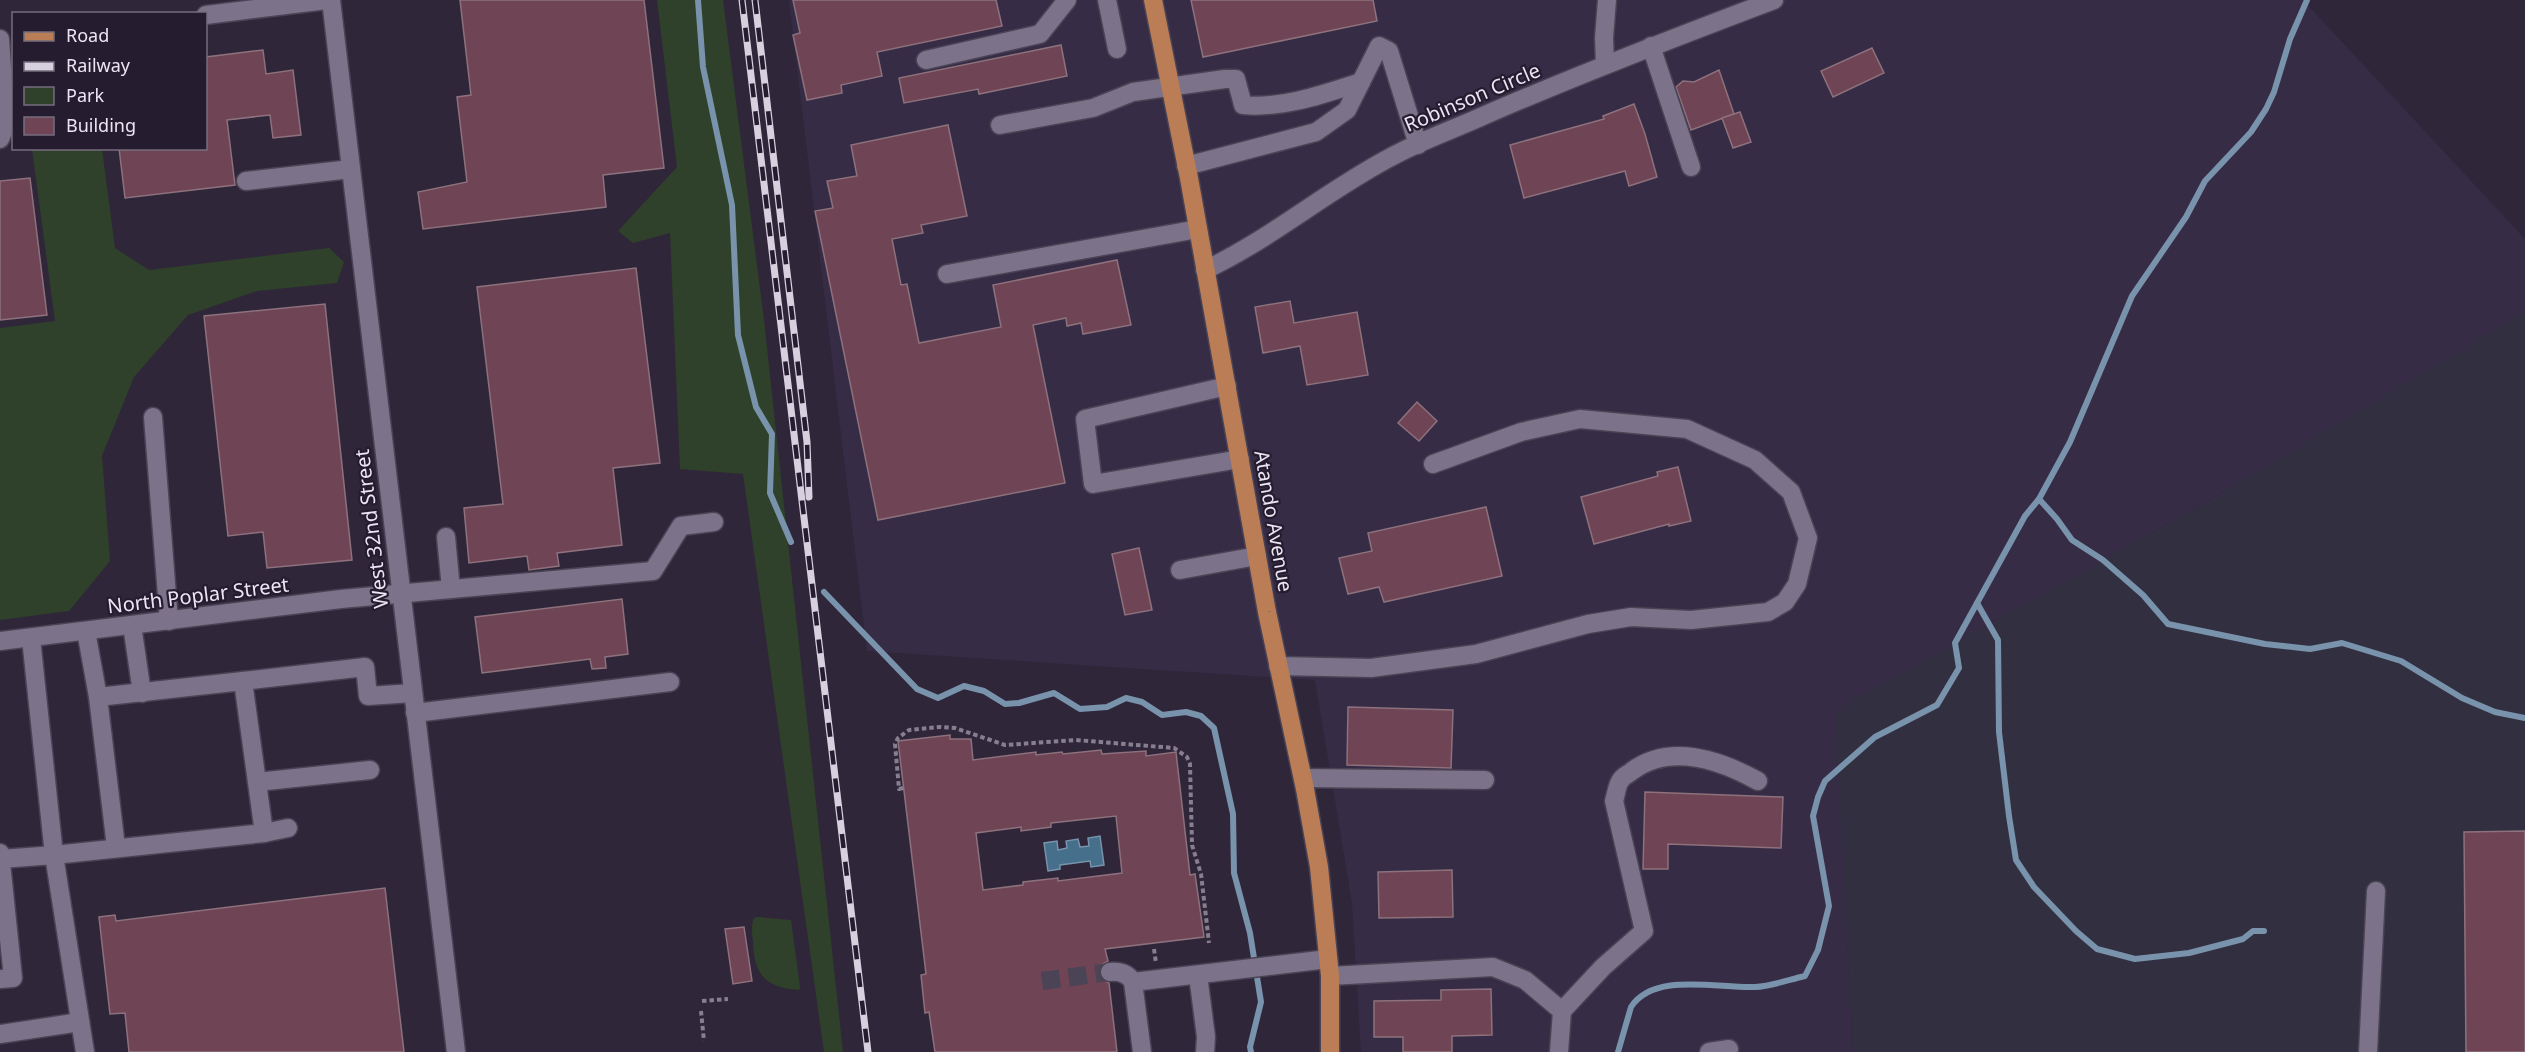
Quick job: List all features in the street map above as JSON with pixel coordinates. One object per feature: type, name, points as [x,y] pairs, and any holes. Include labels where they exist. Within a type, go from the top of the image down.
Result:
[{"type":"main road","name":"Atando Avenue","points":[[1153,0],[1198,229],[1278,666],[1303,778],[1319,867],[1329,968],[1330,1052]]},
{"type":"street","points":[[207,15],[329,0]]},
{"type":"street","name":"West 32nd Street","points":[[329,0],[456,1052]]},
{"type":"street","points":[[926,60],[1040,34],[1067,0]]},
{"type":"street","points":[[1107,0],[1117,49]]},
{"type":"street","points":[[1605,64],[1604,38],[1607,0]]},
{"type":"street","name":"Robinson Circle","points":[[1205,270],[1235,256],[1270,235],[1353,178],[1418,145],[1605,64],[1774,0]]},
{"type":"street","points":[[0,39],[6,125],[0,139]]},
{"type":"street","points":[[1186,166],[1316,132],[1347,110],[1379,46],[1389,51],[1418,145]]},
{"type":"street","points":[[1651,46],[1692,167]]},
{"type":"street","points":[[1000,125],[1093,108],[1133,92],[1236,79],[1243,105],[1262,107],[1321,94],[1361,82]]},
{"type":"street","points":[[246,182],[351,170]]},
{"type":"street","points":[[947,274],[1198,229]]},
{"type":"street","points":[[1227,386],[1085,419],[1093,484],[1240,459]]},
{"type":"street","points":[[153,417],[169,621]]},
{"type":"street","points":[[1278,666],[1371,668],[1476,654],[1587,624],[1631,616],[1690,620],[1768,612],[1785,602],[1797,584],[1808,538],[1791,492],[1755,460],[1687,429],[1580,419],[1521,432],[1432,464]]},
{"type":"street","name":"North Poplar Street","points":[[0,641],[401,594],[653,571],[681,526],[714,522]]},
{"type":"street","points":[[446,537],[451,589]]},
{"type":"street","points":[[1180,570],[1257,556]]},
{"type":"street","points":[[132,625],[142,693]]},
{"type":"street","points":[[86,631],[98,698],[116,848]]},
{"type":"street","points":[[31,638],[54,855],[85,1052]]},
{"type":"street","points":[[98,698],[365,667],[368,696],[413,693]]},
{"type":"street","points":[[243,681],[264,833]]},
{"type":"street","points":[[415,713],[670,682]]},
{"type":"street","points":[[1559,1052],[1562,1011],[1603,967],[1644,931],[1614,801],[1620,780],[1645,762],[1663,756],[1694,757],[1736,769],[1758,781]]},
{"type":"street","points":[[257,782],[370,770]]},
{"type":"street","points":[[1303,778],[1485,780]]},
{"type":"street","points":[[0,979],[13,978],[0,856],[54,855],[264,833],[288,828]]},
{"type":"street","points":[[2368,1052],[2376,891]]},
{"type":"street","points":[[1133,982],[1285,964],[1329,968],[1492,967],[1525,980],[1562,1011]]},
{"type":"street","points":[[1110,972],[1130,976],[1133,982],[1142,1052]]},
{"type":"street","points":[[1198,975],[1206,1037],[1205,1052]]},
{"type":"street","points":[[0,1034],[80,1022]]},
{"type":"street","points":[[1709,1052],[1729,1048]]},
{"type":"path","points":[[903,788],[899,789],[895,744],[902,734],[922,728],[955,729],[1005,745],[1076,740],[1174,748],[1187,757],[1190,764],[1192,845],[1201,874],[1209,943]]},
{"type":"path","points":[[702,1001],[728,999]]},
{"type":"path","points":[[701,1011],[704,1041]]},
{"type":"shaded area","points":[[789,0],[2303,0],[2525,239],[2525,312],[2229,489],[1835,711],[1853,1052],[1361,1052],[1352,903],[1315,680],[867,651]]},
{"type":"shaded area","points":[[2525,310],[2525,1052],[1853,1052],[1834,711],[2229,489]]},
{"type":"green space","points":[[657,0],[723,0],[764,320],[843,1052],[824,1052],[743,474],[680,469],[670,233],[633,243],[618,231],[677,167]]},
{"type":"green space","points":[[32,150],[102,150],[115,248],[149,270],[329,248],[344,262],[337,283],[257,291],[188,315],[134,377],[102,456],[110,561],[69,611],[0,620],[0,328],[55,321]]},
{"type":"green space","points":[[754,918],[791,920],[799,990],[778,986],[770,982],[759,971],[752,932]]},
{"type":"water","points":[[1100,836],[1104,865],[1091,867],[1090,861],[1060,865],[1060,869],[1048,871],[1044,843],[1057,841],[1058,850],[1067,848],[1066,841],[1078,839],[1080,847],[1089,846],[1088,838]]},
{"type":"building","points":[[460,0],[644,0],[664,168],[603,175],[606,207],[423,229],[418,192],[467,182],[457,97],[471,95]]},
{"type":"building","points":[[793,0],[996,0],[1002,26],[877,52],[882,76],[841,85],[842,93],[807,100],[793,35],[800,33]]},
{"type":"building","points":[[1191,0],[1373,0],[1377,21],[1203,57]]},
{"type":"building","points":[[1061,45],[1067,76],[979,94],[978,89],[904,103],[899,78]]},
{"type":"building","points":[[1872,48],[1884,73],[1833,97],[1821,71]]},
{"type":"building","points":[[263,50],[266,74],[293,70],[301,135],[273,138],[270,115],[227,120],[235,185],[125,198],[119,150],[207,150],[207,57]]},
{"type":"building","points":[[1719,70],[1734,114],[1691,130],[1676,87],[1683,81],[1694,82]]},
{"type":"building","points":[[1634,104],[1657,177],[1629,186],[1625,171],[1524,198],[1510,145],[1604,119],[1603,116]]},
{"type":"building","points":[[1740,112],[1751,142],[1733,148],[1722,118]]},
{"type":"building","points":[[948,125],[967,216],[921,225],[923,233],[892,239],[901,285],[907,284],[919,343],[1001,327],[993,285],[1117,260],[1131,325],[1083,334],[1081,323],[1067,326],[1066,318],[1033,325],[1065,483],[878,520],[815,211],[833,208],[827,181],[857,176],[851,145]]},
{"type":"building","points":[[30,178],[47,315],[0,320],[0,181]]},
{"type":"building","points":[[636,268],[660,463],[613,468],[622,545],[557,553],[559,566],[529,570],[527,556],[469,563],[464,508],[503,504],[477,287]]},
{"type":"building","points":[[1290,301],[1294,323],[1357,312],[1368,375],[1307,385],[1300,346],[1263,353],[1255,307]]},
{"type":"building","points":[[325,304],[352,560],[267,568],[263,532],[228,536],[204,316]]},
{"type":"building","points":[[1417,402],[1437,421],[1419,441],[1398,423]]},
{"type":"building","points":[[1678,467],[1691,521],[1669,526],[1669,524],[1594,544],[1581,497],[1658,476],[1657,472]]},
{"type":"building","points":[[1486,507],[1502,576],[1384,602],[1379,587],[1348,594],[1339,558],[1372,551],[1368,533]]},
{"type":"building","points":[[1139,548],[1152,610],[1125,615],[1112,554]]},
{"type":"building","points":[[622,599],[628,654],[605,657],[606,668],[592,669],[590,659],[482,673],[475,617]]},
{"type":"building","points":[[1348,707],[1453,710],[1451,768],[1347,765]]},
{"type":"building","points":[[950,735],[950,739],[971,739],[973,760],[1036,752],[1036,755],[1101,750],[1102,754],[1146,751],[1146,756],[1176,752],[1190,875],[1195,874],[1204,937],[1105,949],[1108,961],[1100,966],[1099,973],[1101,979],[1109,983],[1117,1052],[935,1052],[929,1012],[925,1013],[921,975],[926,974],[898,741]],"holes":[[[1116,816],[1122,873],[1058,881],[1058,878],[1023,882],[1023,885],[983,890],[976,833],[1021,827],[1021,831],[1051,827],[1051,823]]]},
{"type":"building","points":[[1645,792],[1783,797],[1781,848],[1668,844],[1668,869],[1643,869]]},
{"type":"building","points":[[2525,831],[2525,1052],[2466,1052],[2464,832]]},
{"type":"building","points":[[1452,870],[1453,917],[1379,918],[1378,872]]},
{"type":"building","points":[[385,888],[404,1052],[129,1052],[125,1013],[110,1014],[99,917],[115,915],[116,921]]},
{"type":"building","points":[[744,927],[752,981],[733,984],[725,929]]},
{"type":"building","points":[[1491,989],[1492,1035],[1452,1036],[1452,1052],[1403,1052],[1403,1037],[1374,1037],[1374,1001],[1441,1000],[1441,990]]},
{"type":"waterway","points":[[698,0],[703,67],[732,205],[738,335],[756,407],[772,434],[770,493],[791,542]]},
{"type":"waterway","points":[[1618,1052],[1631,1007],[1641,996],[1655,989],[1688,984],[1755,987],[1805,976],[1818,950],[1829,906],[1813,816],[1825,781],[1875,737],[1937,705],[1959,668],[1955,643],[2025,516],[2039,499],[2070,442],[2132,296],[2186,217],[2205,181],[2251,132],[2266,109],[2274,92],[2290,39],[2307,0]]},
{"type":"waterway","points":[[2039,499],[2072,540],[2103,560],[2143,595],[2168,624],[2265,644],[2310,649],[2342,643],[2401,661],[2462,698],[2495,712],[2525,718]]},
{"type":"waterway","points":[[824,592],[917,689],[938,698],[964,686],[984,691],[1005,704],[1019,703],[1054,693],[1080,709],[1107,707],[1126,698],[1142,702],[1162,715],[1186,712],[1201,716],[1214,728],[1233,814],[1234,873],[1250,933],[1261,1002],[1250,1047],[1251,1052]]},
{"type":"waterway","points":[[1977,603],[1998,640],[1999,732],[2009,816],[2016,860],[2034,887],[2076,931],[2097,949],[2135,959],[2189,953],[2243,939],[2253,931],[2264,931]]},
{"type":"tunnel","points":[[1042,981],[1110,972]]},
{"type":"railway","points":[[742,0],[868,1052]]},
{"type":"railway","points":[[755,0],[807,442],[809,497]]}]
